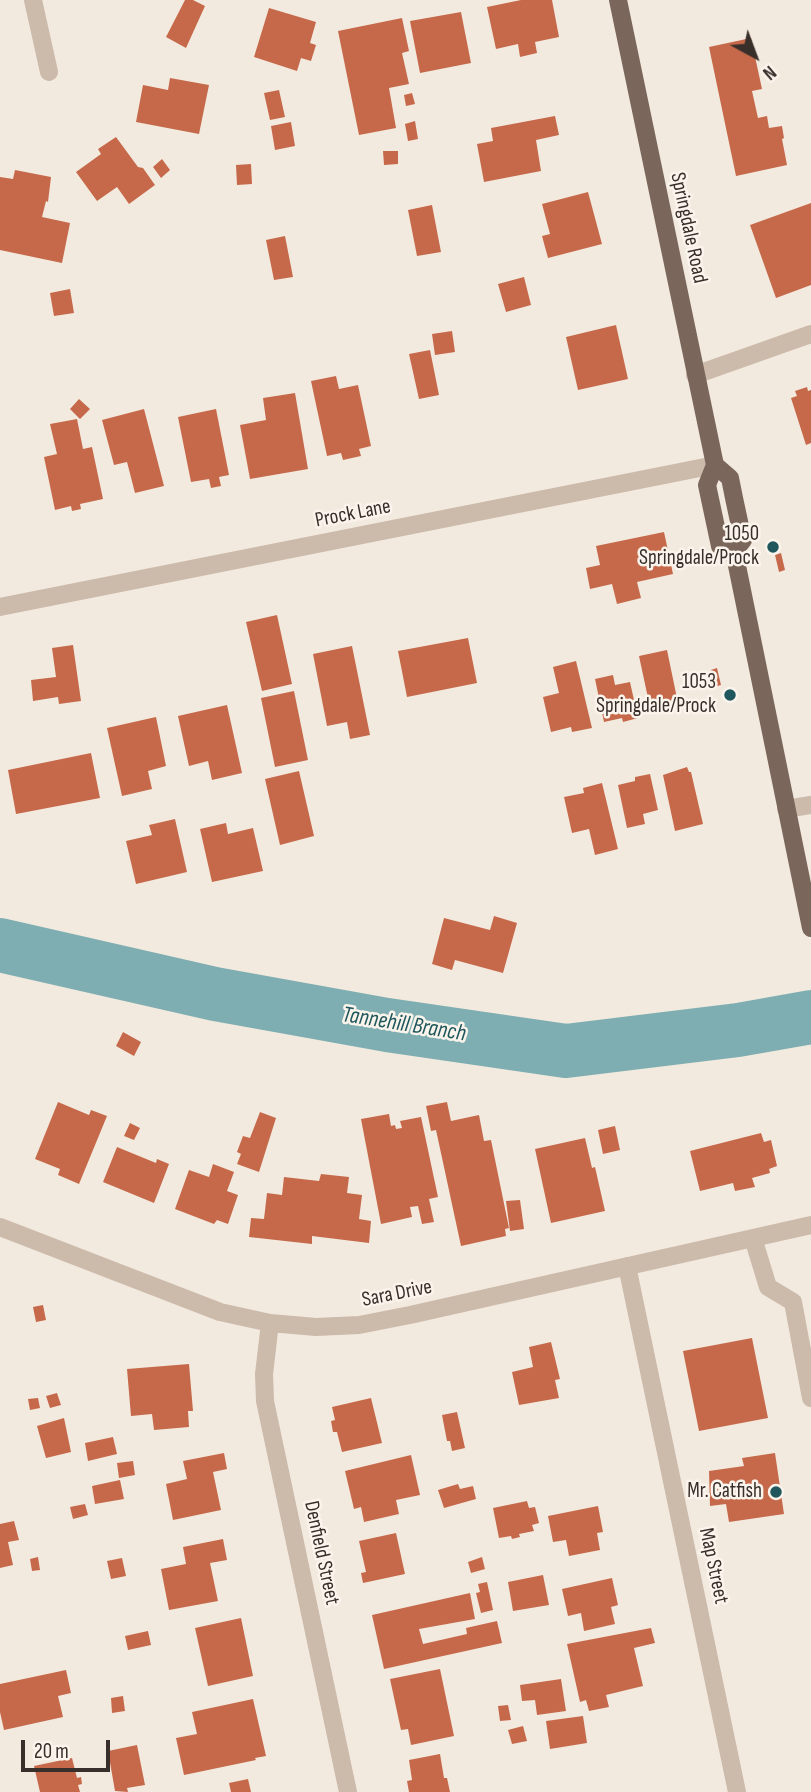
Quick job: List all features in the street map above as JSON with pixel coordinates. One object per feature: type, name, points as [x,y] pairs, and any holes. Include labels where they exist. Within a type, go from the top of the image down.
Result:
[{"type":"main road","name":"Springdale Road","points":[[618,0],[715,465],[730,478],[743,540],[734,551],[811,928]]},
{"type":"street","points":[[33,0],[49,72]]},
{"type":"street","points":[[695,375],[811,334]]},
{"type":"street","name":"Prock Lane","points":[[0,607],[715,465]]},
{"type":"street","points":[[786,809],[811,805]]},
{"type":"street","name":"Sara Drive","points":[[0,1227],[220,1312],[270,1323],[316,1327],[359,1325],[411,1315],[811,1225]]},
{"type":"street","points":[[753,1238],[768,1287],[793,1302],[804,1324],[811,1398]]},
{"type":"street","name":"Map Street","points":[[627,1266],[737,1792]]},
{"type":"street","name":"Denfield Street","points":[[270,1323],[264,1374],[265,1401],[348,1792]]},
{"type":"building","points":[[185,0],[193,0],[205,6],[186,48],[166,37]]},
{"type":"building","points":[[521,0],[552,0],[559,37],[535,42],[537,53],[520,57],[518,44],[496,49],[487,7]]},
{"type":"building","points":[[269,8],[316,22],[310,43],[316,45],[311,61],[301,58],[297,71],[254,57]]},
{"type":"building","points":[[461,12],[471,63],[420,73],[410,21]]},
{"type":"building","points":[[402,18],[409,51],[402,53],[409,84],[389,88],[396,128],[359,135],[338,31]]},
{"type":"building","points":[[751,38],[762,89],[752,91],[758,118],[767,116],[769,128],[782,126],[787,165],[736,176],[709,47]]},
{"type":"building","points":[[170,78],[209,85],[199,134],[136,122],[143,85],[168,90]]},
{"type":"building","points":[[279,90],[285,117],[270,120],[264,93]]},
{"type":"building","points":[[412,93],[415,104],[406,106],[404,95]]},
{"type":"building","points":[[555,116],[559,135],[536,140],[541,171],[484,182],[477,144],[493,141],[491,128]]},
{"type":"building","points":[[415,121],[418,139],[408,141],[405,124]]},
{"type":"building","points":[[291,122],[295,146],[275,150],[271,126]]},
{"type":"building","points":[[116,137],[155,185],[129,204],[117,187],[97,201],[76,172],[101,154],[98,149]]},
{"type":"building","points":[[383,151],[398,151],[398,164],[384,165]]},
{"type":"building","points":[[162,159],[170,170],[161,178],[153,167]]},
{"type":"building","points":[[251,164],[252,184],[237,185],[236,165]]},
{"type":"building","points":[[15,170],[51,177],[48,202],[46,201],[42,217],[70,223],[62,263],[0,250],[0,177],[13,179]]},
{"type":"building","points":[[588,192],[602,244],[548,258],[542,236],[550,234],[542,204]]},
{"type":"building","points":[[811,203],[811,285],[776,298],[750,225]]},
{"type":"building","points":[[432,205],[441,252],[417,256],[408,210]]},
{"type":"building","points":[[285,236],[293,277],[274,280],[266,240]]},
{"type":"building","points":[[524,277],[531,305],[506,312],[498,284]]},
{"type":"building","points":[[70,289],[74,313],[54,316],[50,293]]},
{"type":"building","points":[[616,325],[628,379],[578,390],[566,337]]},
{"type":"building","points":[[452,331],[455,352],[435,355],[432,334]]},
{"type":"building","points":[[430,350],[439,395],[419,399],[409,354]]},
{"type":"building","points":[[336,376],[339,389],[358,385],[371,446],[359,449],[361,456],[343,460],[341,453],[327,456],[311,381]]},
{"type":"building","points":[[807,387],[808,391],[811,390],[811,443],[806,445],[791,398],[797,396],[795,391]]},
{"type":"building","points":[[295,393],[308,469],[250,479],[240,425],[266,420],[263,398]]},
{"type":"building","points":[[79,399],[90,409],[80,419],[70,409]]},
{"type":"building","points":[[144,409],[164,486],[135,493],[127,462],[114,465],[102,420]]},
{"type":"building","points":[[216,409],[229,475],[219,477],[221,486],[211,488],[209,479],[191,482],[178,417]]},
{"type":"building","points":[[77,419],[83,449],[92,447],[103,499],[80,504],[81,509],[72,511],[71,506],[55,510],[44,457],[57,454],[50,424]]},
{"type":"building","points":[[664,532],[673,574],[637,582],[641,598],[617,604],[612,584],[590,589],[586,568],[600,565],[596,546]]},
{"type":"building","points":[[781,553],[785,570],[779,572],[775,555]]},
{"type":"building","points":[[277,615],[292,684],[262,691],[246,622]]},
{"type":"building","points":[[468,638],[477,683],[407,697],[398,651]]},
{"type":"building","points":[[73,645],[81,701],[59,704],[58,697],[33,701],[31,680],[56,677],[52,648]]},
{"type":"building","points":[[352,646],[370,735],[350,739],[347,722],[327,726],[313,654]]},
{"type":"building","points":[[667,650],[677,709],[651,712],[639,656]]},
{"type":"building","points":[[576,661],[592,728],[572,732],[571,727],[551,732],[543,697],[559,693],[553,667]]},
{"type":"building","points":[[717,668],[721,685],[714,687],[711,670]]},
{"type":"building","points":[[613,675],[615,685],[630,682],[638,718],[623,722],[622,718],[604,722],[595,679]]},
{"type":"building","points":[[294,691],[308,760],[275,767],[261,698]]},
{"type":"building","points":[[227,705],[242,773],[212,780],[208,761],[189,766],[178,716]]},
{"type":"building","points":[[156,717],[166,766],[148,771],[152,789],[122,796],[107,728]]},
{"type":"building","points":[[91,753],[100,798],[16,814],[8,770]]},
{"type":"building","points":[[687,767],[691,772],[703,824],[675,831],[663,775]]},
{"type":"building","points":[[299,771],[314,836],[280,845],[265,779]]},
{"type":"building","points":[[650,774],[658,810],[643,814],[645,824],[627,828],[618,785]]},
{"type":"building","points":[[602,783],[618,849],[595,855],[589,829],[572,833],[564,797],[584,793],[583,788]]},
{"type":"building","points":[[175,819],[187,872],[136,884],[126,841],[152,835],[149,825]]},
{"type":"building","points":[[226,823],[228,834],[253,828],[263,871],[212,882],[200,829]]},
{"type":"building","points":[[494,916],[517,923],[503,973],[455,960],[452,970],[432,964],[444,918],[490,930]]},
{"type":"building","points":[[123,1032],[141,1042],[134,1056],[116,1046]]},
{"type":"building","points":[[58,1102],[89,1115],[91,1110],[107,1116],[79,1184],[58,1175],[60,1169],[35,1159]]},
{"type":"building","points":[[447,1102],[451,1121],[479,1115],[484,1141],[491,1140],[509,1228],[505,1229],[506,1236],[461,1246],[436,1130],[431,1131],[426,1106]]},
{"type":"building","points":[[260,1112],[276,1118],[259,1172],[237,1164],[241,1154],[237,1152],[243,1136],[250,1138]]},
{"type":"building","points":[[389,1114],[391,1126],[395,1125],[396,1129],[402,1128],[400,1121],[421,1117],[438,1197],[429,1199],[434,1222],[422,1224],[418,1206],[410,1207],[412,1217],[381,1224],[361,1119]]},
{"type":"building","points":[[130,1123],[140,1128],[134,1140],[124,1136]]},
{"type":"building","points":[[615,1126],[620,1150],[603,1154],[598,1130]]},
{"type":"building","points":[[761,1133],[764,1142],[771,1140],[777,1166],[769,1169],[770,1173],[752,1178],[755,1187],[735,1191],[733,1183],[700,1191],[690,1151]]},
{"type":"building","points":[[585,1138],[605,1211],[551,1223],[535,1149]]},
{"type":"building","points":[[117,1147],[156,1163],[157,1159],[169,1164],[154,1203],[103,1182]]},
{"type":"building","points":[[213,1164],[234,1172],[227,1191],[238,1195],[228,1224],[217,1220],[214,1224],[175,1209],[189,1170],[209,1177]]},
{"type":"building","points":[[321,1174],[349,1177],[347,1193],[362,1195],[359,1219],[371,1221],[369,1243],[312,1236],[312,1244],[249,1237],[251,1218],[264,1219],[267,1193],[282,1195],[284,1177],[319,1181]]},
{"type":"building","points":[[520,1200],[524,1229],[510,1231],[506,1201]]},
{"type":"building","points":[[43,1305],[46,1320],[36,1322],[33,1307]]},
{"type":"building","points":[[752,1338],[768,1418],[699,1431],[683,1351]]},
{"type":"building","points":[[551,1342],[560,1379],[555,1380],[559,1398],[519,1405],[512,1372],[533,1367],[529,1347]]},
{"type":"building","points":[[189,1364],[193,1411],[188,1411],[189,1427],[154,1430],[152,1414],[131,1416],[127,1369]]},
{"type":"building","points":[[57,1393],[61,1405],[50,1408],[46,1396]]},
{"type":"building","points":[[38,1398],[40,1408],[30,1410],[28,1399]]},
{"type":"building","points":[[371,1398],[382,1443],[342,1452],[337,1432],[333,1432],[331,1421],[335,1420],[332,1407]]},
{"type":"building","points":[[457,1412],[465,1448],[452,1451],[450,1441],[447,1441],[442,1415]]},
{"type":"building","points":[[64,1418],[71,1452],[46,1458],[37,1426]]},
{"type":"building","points":[[113,1437],[117,1454],[88,1461],[85,1443]]},
{"type":"building","points":[[224,1453],[227,1469],[213,1472],[221,1510],[173,1520],[166,1484],[187,1479],[183,1461]]},
{"type":"building","points":[[775,1453],[784,1514],[729,1522],[726,1504],[710,1506],[709,1471],[744,1466],[742,1458]]},
{"type":"building","points":[[411,1455],[420,1495],[396,1500],[399,1514],[364,1522],[361,1507],[354,1509],[345,1471]]},
{"type":"building","points":[[133,1461],[135,1475],[119,1478],[117,1463]]},
{"type":"building","points":[[120,1480],[124,1499],[95,1504],[92,1486]]},
{"type":"building","points":[[458,1484],[460,1489],[473,1486],[476,1499],[444,1508],[438,1490]]},
{"type":"building","points":[[527,1501],[529,1508],[535,1507],[539,1523],[532,1525],[534,1531],[519,1534],[520,1537],[512,1539],[511,1536],[499,1538],[493,1508]]},
{"type":"building","points":[[85,1504],[88,1515],[73,1519],[70,1507]]},
{"type":"building","points":[[598,1506],[603,1532],[597,1533],[600,1550],[569,1556],[566,1540],[553,1542],[548,1516]]},
{"type":"building","points":[[14,1521],[19,1540],[8,1542],[13,1565],[0,1568],[0,1524]]},
{"type":"building","points":[[396,1533],[405,1574],[363,1583],[361,1573],[366,1572],[359,1541]]},
{"type":"building","points":[[223,1539],[227,1560],[210,1563],[218,1601],[169,1610],[161,1569],[186,1564],[183,1547]]},
{"type":"building","points":[[38,1557],[40,1570],[32,1571],[30,1559]]},
{"type":"building","points":[[482,1557],[485,1569],[471,1573],[468,1562]]},
{"type":"building","points":[[122,1558],[126,1576],[111,1579],[107,1561]]},
{"type":"building","points":[[543,1575],[549,1605],[513,1611],[508,1582]]},
{"type":"building","points":[[612,1578],[618,1605],[611,1607],[615,1624],[584,1631],[581,1613],[568,1616],[562,1589]]},
{"type":"building","points":[[487,1582],[493,1610],[481,1613],[476,1593],[480,1592],[478,1584]]},
{"type":"building","points":[[470,1593],[475,1619],[419,1629],[423,1644],[467,1634],[466,1628],[497,1621],[502,1643],[384,1669],[372,1615]]},
{"type":"building","points":[[241,1618],[253,1676],[208,1686],[195,1628]]},
{"type":"building","points":[[651,1628],[655,1643],[634,1648],[643,1686],[606,1695],[609,1707],[589,1711],[586,1700],[580,1702],[567,1644]]},
{"type":"building","points":[[148,1631],[151,1645],[128,1650],[125,1636]]},
{"type":"building","points":[[440,1669],[454,1736],[411,1745],[408,1729],[401,1730],[390,1679]]},
{"type":"building","points":[[66,1670],[71,1693],[58,1696],[63,1717],[4,1730],[0,1712],[0,1684]]},
{"type":"building","points":[[561,1679],[566,1711],[537,1715],[535,1700],[522,1701],[520,1685]]},
{"type":"building","points":[[123,1696],[125,1711],[112,1713],[111,1698]]},
{"type":"building","points":[[253,1699],[266,1756],[184,1775],[176,1738],[197,1734],[192,1712]]},
{"type":"building","points":[[508,1705],[511,1720],[500,1721],[498,1706]]},
{"type":"building","points":[[583,1716],[587,1743],[550,1749],[546,1721]]},
{"type":"building","points":[[523,1726],[527,1741],[512,1744],[508,1730]]},
{"type":"building","points":[[137,1745],[145,1785],[127,1788],[128,1792],[115,1791],[108,1751]]},
{"type":"building","points":[[440,1754],[444,1778],[447,1778],[450,1792],[409,1792],[407,1781],[412,1780],[409,1760]]},
{"type":"building","points":[[72,1758],[77,1778],[81,1777],[82,1784],[78,1785],[80,1792],[40,1792],[34,1766]]},
{"type":"building","points":[[248,1779],[251,1792],[231,1792],[229,1783]]},
{"type":"waterway","name":"Tannehill Branch","points":[[0,945],[215,994],[387,1025],[566,1051],[738,1030],[811,1017]]},
{"type":"place","name":"1050 Springdale/Prock","points":[[773,547]]},
{"type":"place","name":"1053 Springdale/Prock","points":[[730,695]]},
{"type":"place","name":"Mr. Catfish","points":[[776,1492]]}]
